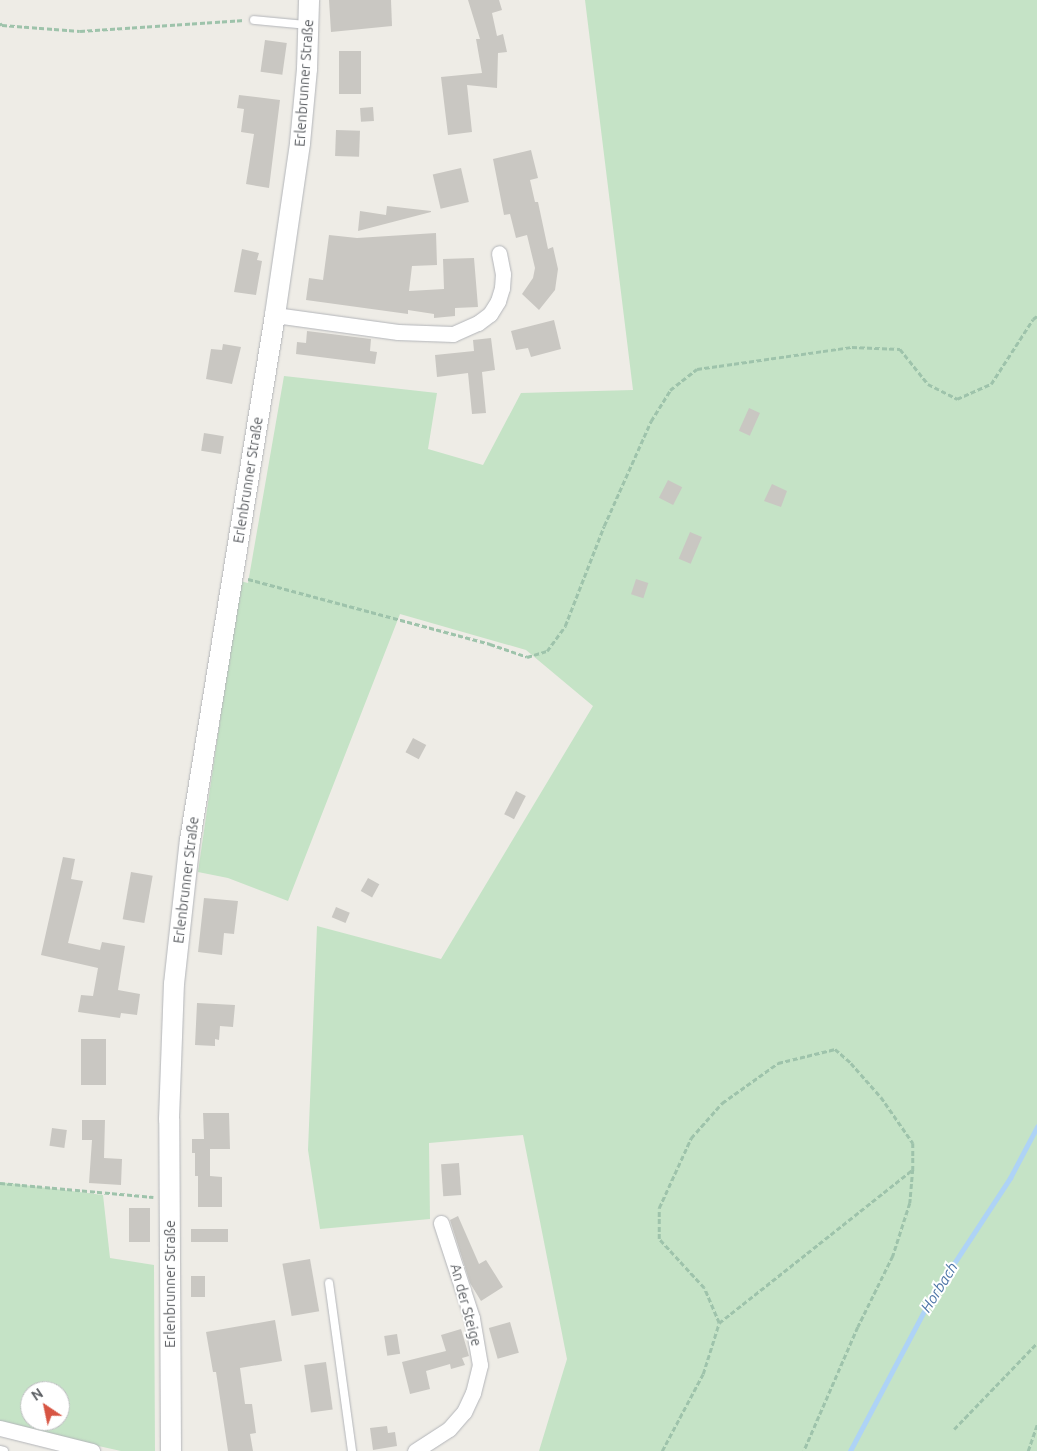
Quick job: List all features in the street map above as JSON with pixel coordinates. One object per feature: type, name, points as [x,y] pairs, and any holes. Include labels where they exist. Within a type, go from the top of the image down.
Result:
[{"type":"street","name":"Erlenbrunner Straße","points":[[171,1451],[169,1198],[170,1049],[174,975],[190,840],[300,143],[309,26],[309,0]]},
{"type":"street","points":[[274,315],[398,332],[453,334],[478,323],[490,314],[498,302],[502,288],[500,253]]},
{"type":"street","name":"An der Steige","points":[[415,1451],[450,1429],[464,1412],[473,1393],[480,1365],[472,1318],[441,1223]]},
{"type":"street","points":[[0,1428],[92,1451]]},
{"type":"lane","points":[[254,20],[272,19],[309,26]]},
{"type":"lane","points":[[329,1283],[352,1451]]},
{"type":"lane","points":[[0,1450],[4,1451]]},
{"type":"path","points":[[0,23],[2,25],[80,31],[254,20]]},
{"type":"path","points":[[232,575],[490,644],[527,657],[547,651],[565,626],[604,526],[651,421],[670,390],[697,369],[852,347],[900,349],[928,384],[957,400],[991,384],[1033,319],[1037,316]]},
{"type":"path","points":[[719,1323],[704,1288],[659,1239],[659,1208],[691,1138],[722,1102],[778,1063],[835,1049],[852,1064],[881,1097],[913,1143],[910,1203],[893,1256],[858,1327],[804,1451]]},
{"type":"path","points":[[662,1451],[703,1374],[719,1323],[912,1169]]},
{"type":"path","points":[[0,1183],[169,1198]]},
{"type":"path","points":[[954,1429],[1037,1343]]},
{"type":"path","points":[[1028,1451],[1037,1425]]},
{"type":"green space","points":[[585,0],[1037,0],[1037,1451],[539,1451],[567,1359],[523,1135],[429,1143],[430,1219],[320,1229],[308,1150],[317,926],[441,959],[593,706],[526,650],[400,614],[288,901],[228,878],[198,872],[240,581],[248,583],[284,376],[437,393],[428,449],[483,465],[521,393],[633,390]]},
{"type":"green space","points":[[0,1182],[103,1195],[110,1258],[154,1265],[155,1451],[121,1451],[31,1431],[70,1431],[70,1381],[20,1381],[20,1428],[0,1424]]},
{"type":"building","points":[[329,0],[391,0],[392,26],[331,32]]},
{"type":"building","points":[[468,0],[499,0],[502,10],[492,13],[497,36],[503,34],[507,52],[498,53],[497,88],[467,85],[472,132],[448,135],[441,77],[482,73],[476,39],[480,39]]},
{"type":"building","points":[[265,40],[287,43],[282,75],[261,72]]},
{"type":"building","points":[[339,51],[361,51],[361,94],[339,94]]},
{"type":"building","points":[[239,95],[280,100],[269,188],[246,184],[254,134],[241,132],[244,109],[237,108]]},
{"type":"building","points":[[373,107],[374,121],[361,122],[360,108]]},
{"type":"building","points":[[336,130],[360,131],[359,157],[335,156]]},
{"type":"building","points":[[531,150],[538,178],[530,180],[535,202],[538,202],[548,249],[553,247],[558,269],[555,290],[539,310],[522,294],[533,278],[535,268],[527,235],[516,238],[510,214],[504,215],[493,159]]},
{"type":"building","points":[[461,168],[469,202],[441,209],[433,175]]},
{"type":"building","points":[[387,206],[431,212],[358,231],[360,211],[386,215]]},
{"type":"building","points":[[436,233],[437,265],[412,266],[409,291],[444,289],[443,259],[474,258],[478,307],[455,308],[455,316],[434,318],[434,314],[408,310],[408,314],[306,300],[309,278],[323,280],[329,235],[357,238]]},
{"type":"building","points":[[242,249],[259,253],[257,260],[262,261],[256,295],[234,292]]},
{"type":"building","points":[[554,320],[561,349],[531,357],[528,348],[516,350],[511,331]]},
{"type":"building","points":[[307,331],[371,339],[370,351],[377,352],[375,364],[296,354],[297,342],[306,343]]},
{"type":"building","points":[[491,338],[495,370],[482,372],[486,413],[472,414],[468,373],[437,377],[435,355],[474,351],[473,340]]},
{"type":"building","points":[[223,344],[241,347],[232,384],[206,379],[211,349],[222,350]]},
{"type":"building","points":[[749,408],[760,413],[750,436],[739,431]]},
{"type":"building","points":[[204,433],[224,436],[221,454],[201,451]]},
{"type":"building","points":[[668,480],[682,487],[673,505],[659,498]]},
{"type":"building","points":[[772,484],[787,491],[781,507],[764,501]]},
{"type":"building","points":[[690,532],[702,537],[691,564],[679,559]]},
{"type":"building","points":[[636,579],[648,583],[643,598],[631,594]]},
{"type":"building","points":[[413,738],[426,745],[419,759],[405,752]]},
{"type":"building","points":[[516,791],[526,796],[514,819],[504,814]]},
{"type":"building","points":[[63,857],[75,859],[71,879],[83,881],[68,943],[100,950],[102,942],[125,946],[118,990],[140,994],[137,1015],[121,1013],[120,1018],[78,1012],[81,995],[93,996],[98,968],[41,955]]},
{"type":"building","points":[[131,872],[153,876],[144,923],[123,919]]},
{"type":"building","points":[[368,878],[379,884],[372,897],[361,891]]},
{"type":"building","points":[[204,898],[238,901],[234,934],[224,933],[222,955],[198,952]]},
{"type":"building","points":[[336,907],[350,913],[346,923],[332,917]]},
{"type":"building","points":[[197,1003],[235,1005],[233,1027],[220,1026],[219,1040],[215,1039],[215,1046],[195,1045]]},
{"type":"building","points":[[81,1039],[106,1039],[106,1085],[81,1085]]},
{"type":"building","points":[[203,1113],[229,1113],[230,1149],[210,1149],[210,1176],[222,1177],[222,1207],[198,1207],[198,1176],[195,1176],[195,1153],[192,1153],[192,1139],[204,1139]]},
{"type":"building","points":[[82,1120],[105,1120],[104,1158],[122,1159],[121,1185],[89,1183],[92,1140],[82,1140]]},
{"type":"building","points":[[52,1128],[67,1130],[64,1148],[49,1146]]},
{"type":"building","points":[[459,1163],[461,1195],[443,1196],[441,1164]]},
{"type":"building","points":[[129,1208],[150,1208],[150,1242],[129,1242]]},
{"type":"building","points":[[458,1216],[479,1264],[486,1260],[503,1287],[481,1301],[470,1283],[450,1220]]},
{"type":"building","points":[[191,1229],[228,1229],[228,1242],[191,1242]]},
{"type":"building","points":[[310,1259],[319,1311],[292,1316],[282,1264]]},
{"type":"building","points":[[191,1276],[205,1276],[205,1297],[191,1297]]},
{"type":"building","points":[[275,1320],[282,1361],[240,1368],[245,1404],[252,1404],[256,1433],[250,1434],[253,1451],[228,1451],[216,1372],[213,1372],[206,1332]]},
{"type":"building","points":[[510,1322],[519,1353],[498,1359],[489,1328]]},
{"type":"building","points":[[461,1329],[469,1356],[462,1358],[465,1365],[451,1369],[450,1364],[426,1371],[430,1389],[410,1394],[402,1362],[446,1351],[441,1335]]},
{"type":"building","points":[[397,1334],[400,1354],[387,1356],[384,1336]]},
{"type":"building","points":[[326,1362],[333,1410],[311,1413],[304,1365]]},
{"type":"building","points":[[387,1426],[388,1433],[395,1432],[397,1446],[373,1450],[370,1428]]},
{"type":"waterway","name":"Horbach","points":[[850,1451],[930,1300],[1010,1178],[1037,1127]]}]
